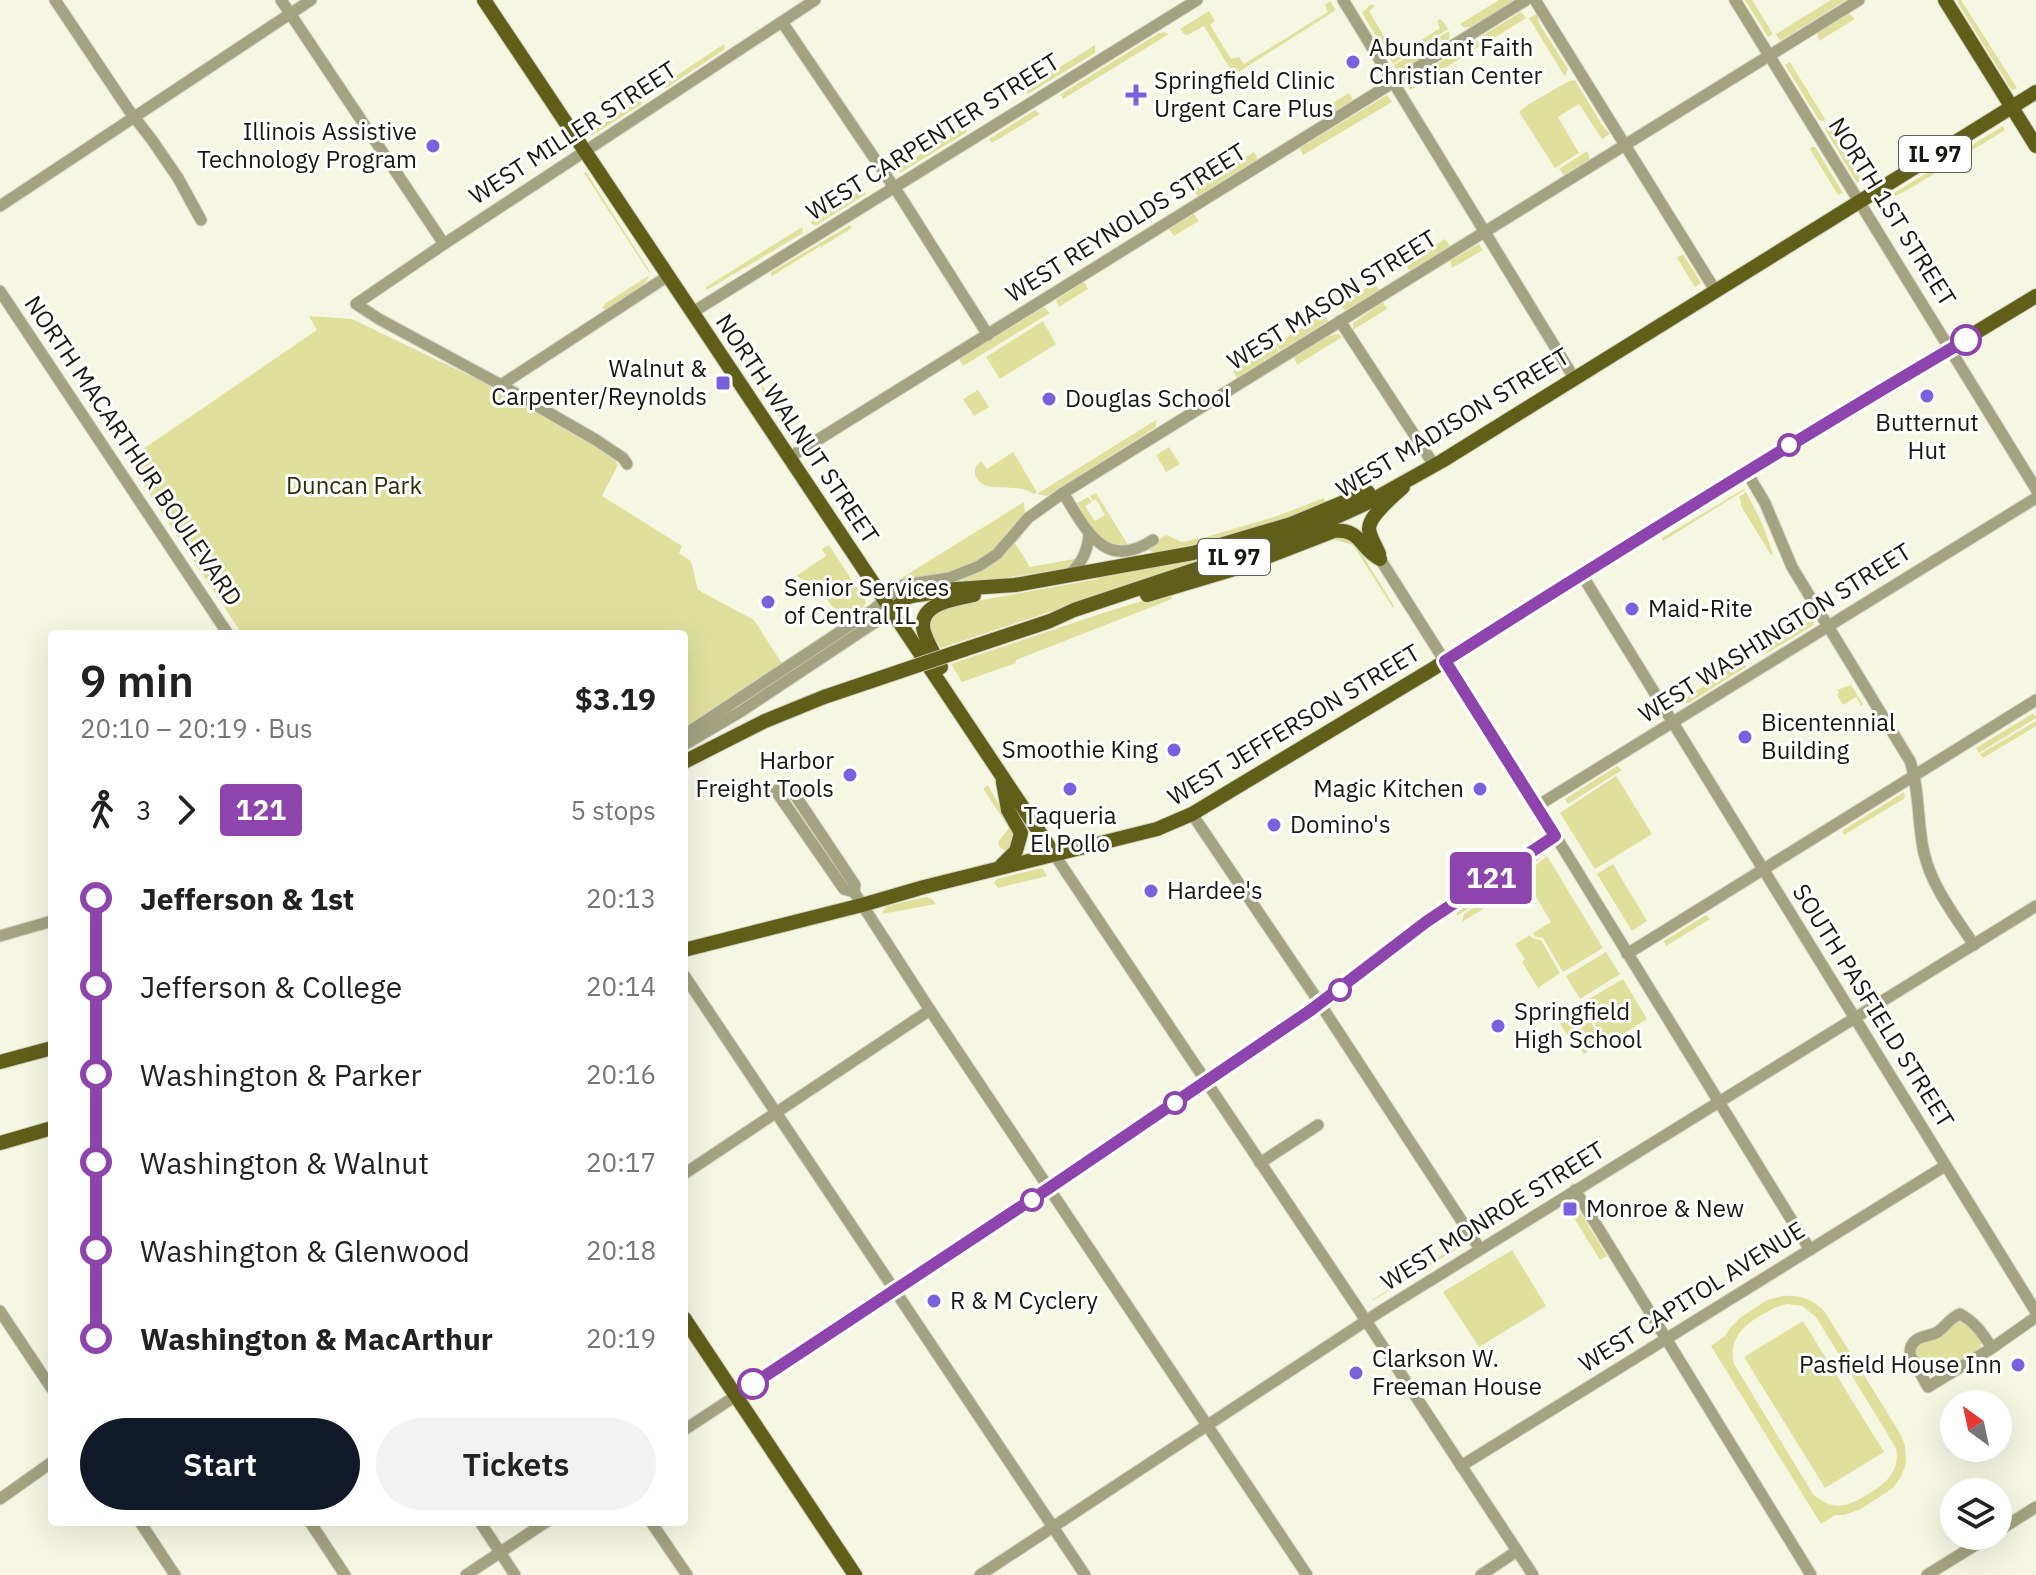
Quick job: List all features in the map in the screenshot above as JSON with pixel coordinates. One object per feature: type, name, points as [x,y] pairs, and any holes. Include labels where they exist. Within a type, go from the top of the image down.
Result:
[{"type":"main road","name":"NORTH WALNUT STREET","points":[[484,0],[1054,854]]},
{"type":"main road","points":[[1945,0],[2036,146]]},
{"type":"main road","name":"IL 97","points":[[1859,202],[2036,92]]},
{"type":"main road","name":"WEST MADISON STREET","points":[[688,760],[728,738],[824,697],[1269,545],[1365,504],[1434,465],[1859,202]]},
{"type":"main road","name":"WEST JEFFERSON STREET","points":[[688,949],[1157,829],[1192,814],[1445,661],[1746,471],[2036,296]]},
{"type":"main road","points":[[1380,559],[1370,532],[1370,520],[1412,478]]},
{"type":"main road","points":[[946,691],[941,667],[923,628],[926,614],[938,604],[1015,585],[1160,560],[1228,544],[1291,524],[1392,480],[1412,478]]},
{"type":"main road","points":[[1050,621],[1241,567],[1334,531],[1355,535],[1369,553],[1380,559]]},
{"type":"main road","points":[[889,606],[908,597],[956,589],[1015,585]]},
{"type":"main road","points":[[997,869],[1016,851],[1021,833],[1008,810],[1003,777]]},
{"type":"main road","points":[[0,1062],[48,1049]]},
{"type":"main road","points":[[0,1143],[48,1130]]},
{"type":"main road","points":[[688,1324],[855,1575]]},
{"type":"street","points":[[55,0],[178,178],[201,220]]},
{"type":"street","points":[[281,0],[444,244]]},
{"type":"street","points":[[0,206],[311,0]]},
{"type":"street","name":"WEST MILLER STREET","points":[[501,385],[429,348],[356,304],[815,0]]},
{"type":"street","name":"WEST CARPENTER STREET","points":[[693,312],[1197,0]]},
{"type":"street","points":[[1343,0],[1574,378]]},
{"type":"street","name":"WEST REYNOLDS STREET","points":[[790,457],[1526,0]]},
{"type":"street","points":[[1535,0],[1715,290]]},
{"type":"street","name":"NORTH 1ST STREET","points":[[1735,0],[2036,489]]},
{"type":"street","name":"WEST MASON STREET","points":[[688,743],[740,712],[889,606],[895,591],[903,585],[949,578],[979,566],[997,554],[1020,526],[1063,493],[1859,0]]},
{"type":"street","points":[[782,22],[894,187],[988,335]]},
{"type":"street","points":[[627,464],[596,440],[501,385],[668,276]]},
{"type":"street","name":"NORTH MACARTHUR BOULEVARD","points":[[0,291],[4,305],[225,630]]},
{"type":"street","points":[[1340,321],[1434,465]]},
{"type":"street","points":[[1746,471],[1768,511],[1792,567],[1911,764],[1918,798],[1921,840],[1931,875],[1974,945]]},
{"type":"street","points":[[1063,493],[1089,535],[1105,548],[1123,552],[1153,540]]},
{"type":"street","name":"WEST WASHINGTON STREET","points":[[1537,806],[2036,498]]},
{"type":"street","points":[[1068,575],[1083,561],[1089,535]]},
{"type":"street","points":[[1380,559],[1537,806],[1810,1250]]},
{"type":"street","name":"SOUTH PASFIELD STREET","points":[[1582,575],[2036,1315]]},
{"type":"street","name":"WEST MASON STREET","points":[[688,732],[889,606]]},
{"type":"street","points":[[1627,954],[2036,701]]},
{"type":"street","points":[[854,892],[844,889],[776,791],[787,783],[855,885],[854,892],[930,1010],[1307,1575]]},
{"type":"street","points":[[1192,814],[1480,1249]]},
{"type":"street","points":[[688,1427],[1319,1005],[1426,922],[1555,836]]},
{"type":"street","name":"NORTH WALNUT STREET","points":[[1054,854],[1533,1575]]},
{"type":"street","name":"WEST MONROE STREET","points":[[980,1575],[1366,1321],[2036,906]]},
{"type":"street","points":[[0,936],[48,922]]},
{"type":"street","points":[[688,981],[1085,1575]]},
{"type":"street","points":[[688,1171],[930,1010]]},
{"type":"street","points":[[1260,1163],[1318,1125]]},
{"type":"street","name":"WEST CAPITOL AVENUE","points":[[1461,1466],[1945,1166]]},
{"type":"street","points":[[1575,1190],[1811,1575]]},
{"type":"street","points":[[0,1311],[48,1383]]},
{"type":"street","points":[[1992,1348],[1972,1322],[1960,1314],[1951,1318],[1938,1332],[1918,1339],[1910,1355],[1928,1387],[1992,1348],[2036,1315]]},
{"type":"street","points":[[0,1499],[48,1465]]},
{"type":"street","points":[[2012,1522],[2036,1507]]},
{"type":"street","points":[[143,1526],[173,1574]]},
{"type":"street","points":[[313,1526],[345,1575]]},
{"type":"street","points":[[483,1526],[515,1575]]},
{"type":"street","points":[[466,1575],[540,1526]]},
{"type":"street","points":[[654,1526],[687,1575]]},
{"type":"street","points":[[1927,1575],[1967,1550]]},
{"type":"street","points":[[1481,1575],[1517,1551]]},
{"type":"green space","points":[[1499,0],[1515,0],[1472,27],[1460,24]]},
{"type":"green space","points":[[1745,0],[1752,0],[1773,34],[1768,37]]},
{"type":"green space","points":[[1831,0],[1846,0],[1780,41],[1776,34]]},
{"type":"green space","points":[[1957,0],[1961,0],[2017,88],[2011,89]]},
{"type":"green space","points":[[1330,1],[1336,10],[1234,75],[1204,26],[1188,35],[1180,29],[1209,11],[1215,21],[1210,25],[1231,59],[1239,57],[1244,64],[1328,12],[1325,5]]},
{"type":"green space","points":[[1371,4],[1375,6],[1369,11],[1391,48],[1399,44],[1404,51],[1440,28],[1439,19],[1448,29],[1393,64],[1362,13]]},
{"type":"green space","points":[[1521,12],[1526,18],[1483,45],[1480,37]]},
{"type":"green space","points":[[1849,13],[1855,19],[1819,41],[1817,33]]},
{"type":"green space","points":[[1537,14],[1540,25],[1568,69],[1565,77],[1529,18]]},
{"type":"green space","points":[[1449,31],[1447,42],[1398,72],[1394,65]]},
{"type":"green space","points":[[1164,32],[1169,34],[1063,99],[1061,94]]},
{"type":"green space","points":[[1476,40],[1480,46],[1410,90],[1406,83]]},
{"type":"green space","points":[[724,44],[725,49],[666,88],[661,86]]},
{"type":"green space","points":[[1095,45],[1095,53],[1028,94],[1025,89]]},
{"type":"green space","points":[[1790,62],[1825,119],[1823,121],[1819,120],[1785,65]]},
{"type":"green space","points":[[1575,80],[1610,134],[1602,139],[1579,104],[1558,117],[1579,153],[1555,168],[1519,112]]},
{"type":"green space","points":[[1349,93],[1353,100],[1320,120],[1316,113]]},
{"type":"green space","points":[[1387,95],[1392,102],[1303,155],[1300,148]]},
{"type":"green space","points":[[641,99],[642,104],[591,136],[590,133]]},
{"type":"green space","points":[[1035,110],[1040,114],[992,143],[989,139]]},
{"type":"green space","points":[[1829,125],[1862,180],[1857,183],[1826,131],[1825,127]]},
{"type":"green space","points":[[965,126],[967,132],[900,173],[897,169]]},
{"type":"green space","points":[[2003,126],[2005,130],[1882,203],[1891,195]]},
{"type":"green space","points":[[1815,147],[1843,193],[1838,195],[1810,149]]},
{"type":"green space","points":[[1587,151],[1590,159],[1564,175],[1559,169]]},
{"type":"green space","points":[[1254,152],[1258,159],[1198,196],[1192,190]]},
{"type":"green space","points":[[584,173],[649,270],[650,274]]},
{"type":"green space","points":[[863,189],[866,194],[815,226],[810,222]]},
{"type":"green space","points":[[1194,214],[1199,221],[1174,236],[1169,229]]},
{"type":"green space","points":[[850,225],[852,228],[821,247],[819,245],[772,276],[770,273]]},
{"type":"green space","points":[[802,227],[803,233],[707,290],[706,287]]},
{"type":"green space","points":[[1445,239],[1450,246],[1410,271],[1405,264]]},
{"type":"green space","points":[[1479,244],[1483,250],[1452,268],[1450,261]]},
{"type":"green space","points":[[1683,254],[1701,283],[1695,287],[1677,258]]},
{"type":"green space","points":[[648,276],[643,286],[606,310],[602,308],[606,303]]},
{"type":"green space","points":[[1084,282],[1088,289],[1059,307],[1056,300]]},
{"type":"green space","points":[[1375,283],[1379,290],[1345,311],[1340,304]]},
{"type":"green space","points":[[1383,302],[1387,309],[1353,330],[1353,323]]},
{"type":"green space","points":[[1044,307],[1050,313],[963,366],[959,359]]},
{"type":"green space","points":[[1324,314],[1328,321],[1280,351],[1276,344]]},
{"type":"green space","name":"Duncan Park","points":[[309,316],[352,319],[487,384],[611,456],[618,465],[602,496],[682,546],[679,553],[691,561],[698,590],[754,620],[783,665],[688,726],[688,630],[239,630],[127,460],[317,330]]},
{"type":"green space","points":[[1043,321],[1056,344],[1000,379],[986,357]]},
{"type":"green space","points":[[722,324],[794,436],[792,438]]},
{"type":"green space","points":[[1338,334],[1342,337],[1297,365],[1294,357]]},
{"type":"green space","points":[[1275,345],[1279,352],[1265,360],[1263,357],[1264,361],[1237,378],[1233,371]]},
{"type":"green space","points":[[978,390],[989,407],[974,416],[963,399]]},
{"type":"green space","points":[[1156,420],[1156,427],[1047,496],[1037,494]]},
{"type":"green space","points":[[1169,447],[1180,464],[1166,472],[1156,455]]},
{"type":"green space","points":[[1013,452],[1037,492],[1034,494],[1023,489],[987,486],[977,478],[975,471],[981,461],[987,469]]},
{"type":"green space","points":[[1745,490],[1663,541],[1662,538]]},
{"type":"green space","points":[[1746,492],[1762,523],[1771,555],[1741,506],[1739,497]]},
{"type":"green space","points":[[1096,493],[1128,545],[1102,538],[1087,520],[1077,503],[1088,497],[1092,502],[1085,506],[1095,521],[1105,515],[1096,499],[1093,501],[1090,496]]},
{"type":"green space","points":[[1324,498],[1326,504],[1242,533],[1154,553],[1146,548],[1166,535],[1182,542],[1206,537]]},
{"type":"green space","points":[[1024,502],[1025,515],[987,557],[964,568],[900,579]]},
{"type":"green space","points":[[1337,535],[1354,541],[1393,608],[1353,545],[1332,539],[1276,562],[1172,596],[1172,599],[1016,660],[1016,663],[962,682],[951,664],[1242,570]]},
{"type":"green space","points":[[1021,536],[1015,543],[1030,567],[1074,559],[1076,562],[1065,569],[964,584],[963,579],[987,567]]},
{"type":"green space","points":[[1270,538],[941,648],[930,629],[935,615],[948,606],[1098,579]]},
{"type":"green space","points":[[829,545],[866,602],[863,608],[841,624],[840,616],[817,587],[796,576],[826,556],[822,549]]},
{"type":"green space","points":[[1811,620],[1812,626],[1767,653],[1763,651],[1762,649]]},
{"type":"green space","points":[[1743,661],[1746,667],[1687,704],[1683,699]]},
{"type":"green space","points":[[1851,685],[1863,704],[1861,706],[1856,697],[1843,705],[1837,695],[1837,690]]},
{"type":"green space","points":[[2032,714],[2036,718],[1979,753],[1976,748]]},
{"type":"green space","points":[[2036,721],[2036,726],[1983,758],[1980,754]]},
{"type":"green space","points":[[1617,766],[1622,770],[1568,804],[1565,799]]},
{"type":"green space","points":[[1616,776],[1652,834],[1595,869],[1560,813]]},
{"type":"green space","points":[[988,785],[1013,831],[1007,850],[998,842],[1009,828],[984,790]]},
{"type":"green space","points":[[1904,792],[1905,798],[1844,835],[1842,831]]},
{"type":"green space","points":[[1544,855],[1528,869],[1457,916],[1457,912]]},
{"type":"green space","points":[[1547,856],[1603,948],[1563,972],[1543,938],[1534,936],[1533,933],[1551,922],[1527,882],[1462,922],[1464,914]]},
{"type":"green space","points":[[1613,864],[1647,921],[1632,931],[1597,874]]},
{"type":"green space","points":[[1042,868],[1047,876],[998,888],[994,883],[997,879]]},
{"type":"green space","points":[[926,897],[936,904],[882,914],[888,906]]},
{"type":"green space","points":[[1706,915],[1710,919],[1666,946],[1664,941]]},
{"type":"green space","points":[[1530,935],[1541,940],[1560,973],[1538,988],[1515,944]]},
{"type":"green space","points":[[1606,952],[1620,974],[1580,999],[1566,976]]},
{"type":"green space","points":[[1623,979],[1647,1019],[1607,1044],[1582,1003]]},
{"type":"green space","points":[[1580,1004],[1603,1042],[1584,1054],[1577,1043],[1573,1044],[1557,1019]]},
{"type":"green space","points":[[1578,1209],[1607,1256],[1600,1260],[1571,1213]]},
{"type":"green space","points":[[1464,1241],[1463,1245],[1372,1301],[1372,1300]]},
{"type":"green space","points":[[1512,1250],[1546,1306],[1479,1347],[1443,1292]]},
{"type":"green space","points":[[1783,1296],[1801,1297],[1825,1312],[1905,1446],[1906,1463],[1893,1488],[1861,1509],[1835,1515],[1821,1524],[1711,1346],[1725,1336],[1740,1318],[1767,1300]],"holes":[[[1779,1306],[1802,1306],[1816,1317],[1896,1448],[1896,1463],[1887,1480],[1870,1493],[1842,1506],[1828,1504],[1813,1494],[1734,1364],[1734,1343],[1746,1326]]]},
{"type":"green space","points":[[1803,1321],[1884,1452],[1825,1488],[1744,1357]]},
{"type":"green space","points":[[1959,1321],[1976,1333],[1981,1341],[1980,1349],[1935,1376],[1917,1358],[1916,1349],[1941,1336]]},
{"type":"bus line","name":"121","points":[[753,1384],[1311,1010],[1426,922],[1555,836],[1445,661],[1724,485],[1966,340]]},
{"type":"place","name":"Abundant Faith Christian Center","points":[[1353,62]]},
{"type":"place","name":"Springfield Clinic Urgent Care Plus","points":[[1136,95]]},
{"type":"place","name":"Illinois Assistive Technology Program","points":[[433,146]]},
{"type":"place","name":"Walnut & Carpenter/Reynolds","points":[[723,383]]},
{"type":"place","name":"Butternut Hut","points":[[1927,396]]},
{"type":"place","name":"Douglas School","points":[[1049,399]]},
{"type":"place","name":"Senior Services of Central IL","points":[[768,602]]},
{"type":"place","name":"Maid-Rite","points":[[1632,609]]},
{"type":"place","name":"Bicentennial Building","points":[[1745,737]]},
{"type":"place","name":"Smoothie King","points":[[1174,750]]},
{"type":"place","name":"Harbor Freight Tools","points":[[850,775]]},
{"type":"place","name":"Taqueria El Pollo","points":[[1070,789]]},
{"type":"place","name":"Magic Kitchen","points":[[1480,789]]},
{"type":"place","name":"Domino's","points":[[1274,825]]},
{"type":"place","name":"Hardee's","points":[[1151,891]]},
{"type":"place","name":"Springfield High School","points":[[1498,1026]]},
{"type":"place","name":"Monroe & New","points":[[1570,1209]]},
{"type":"place","name":"R & M Cyclery","points":[[934,1301]]},
{"type":"place","name":"Pasfield House Inn","points":[[2018,1365]]},
{"type":"place","name":"Clarkson W. Freeman House","points":[[1356,1373]]}]
